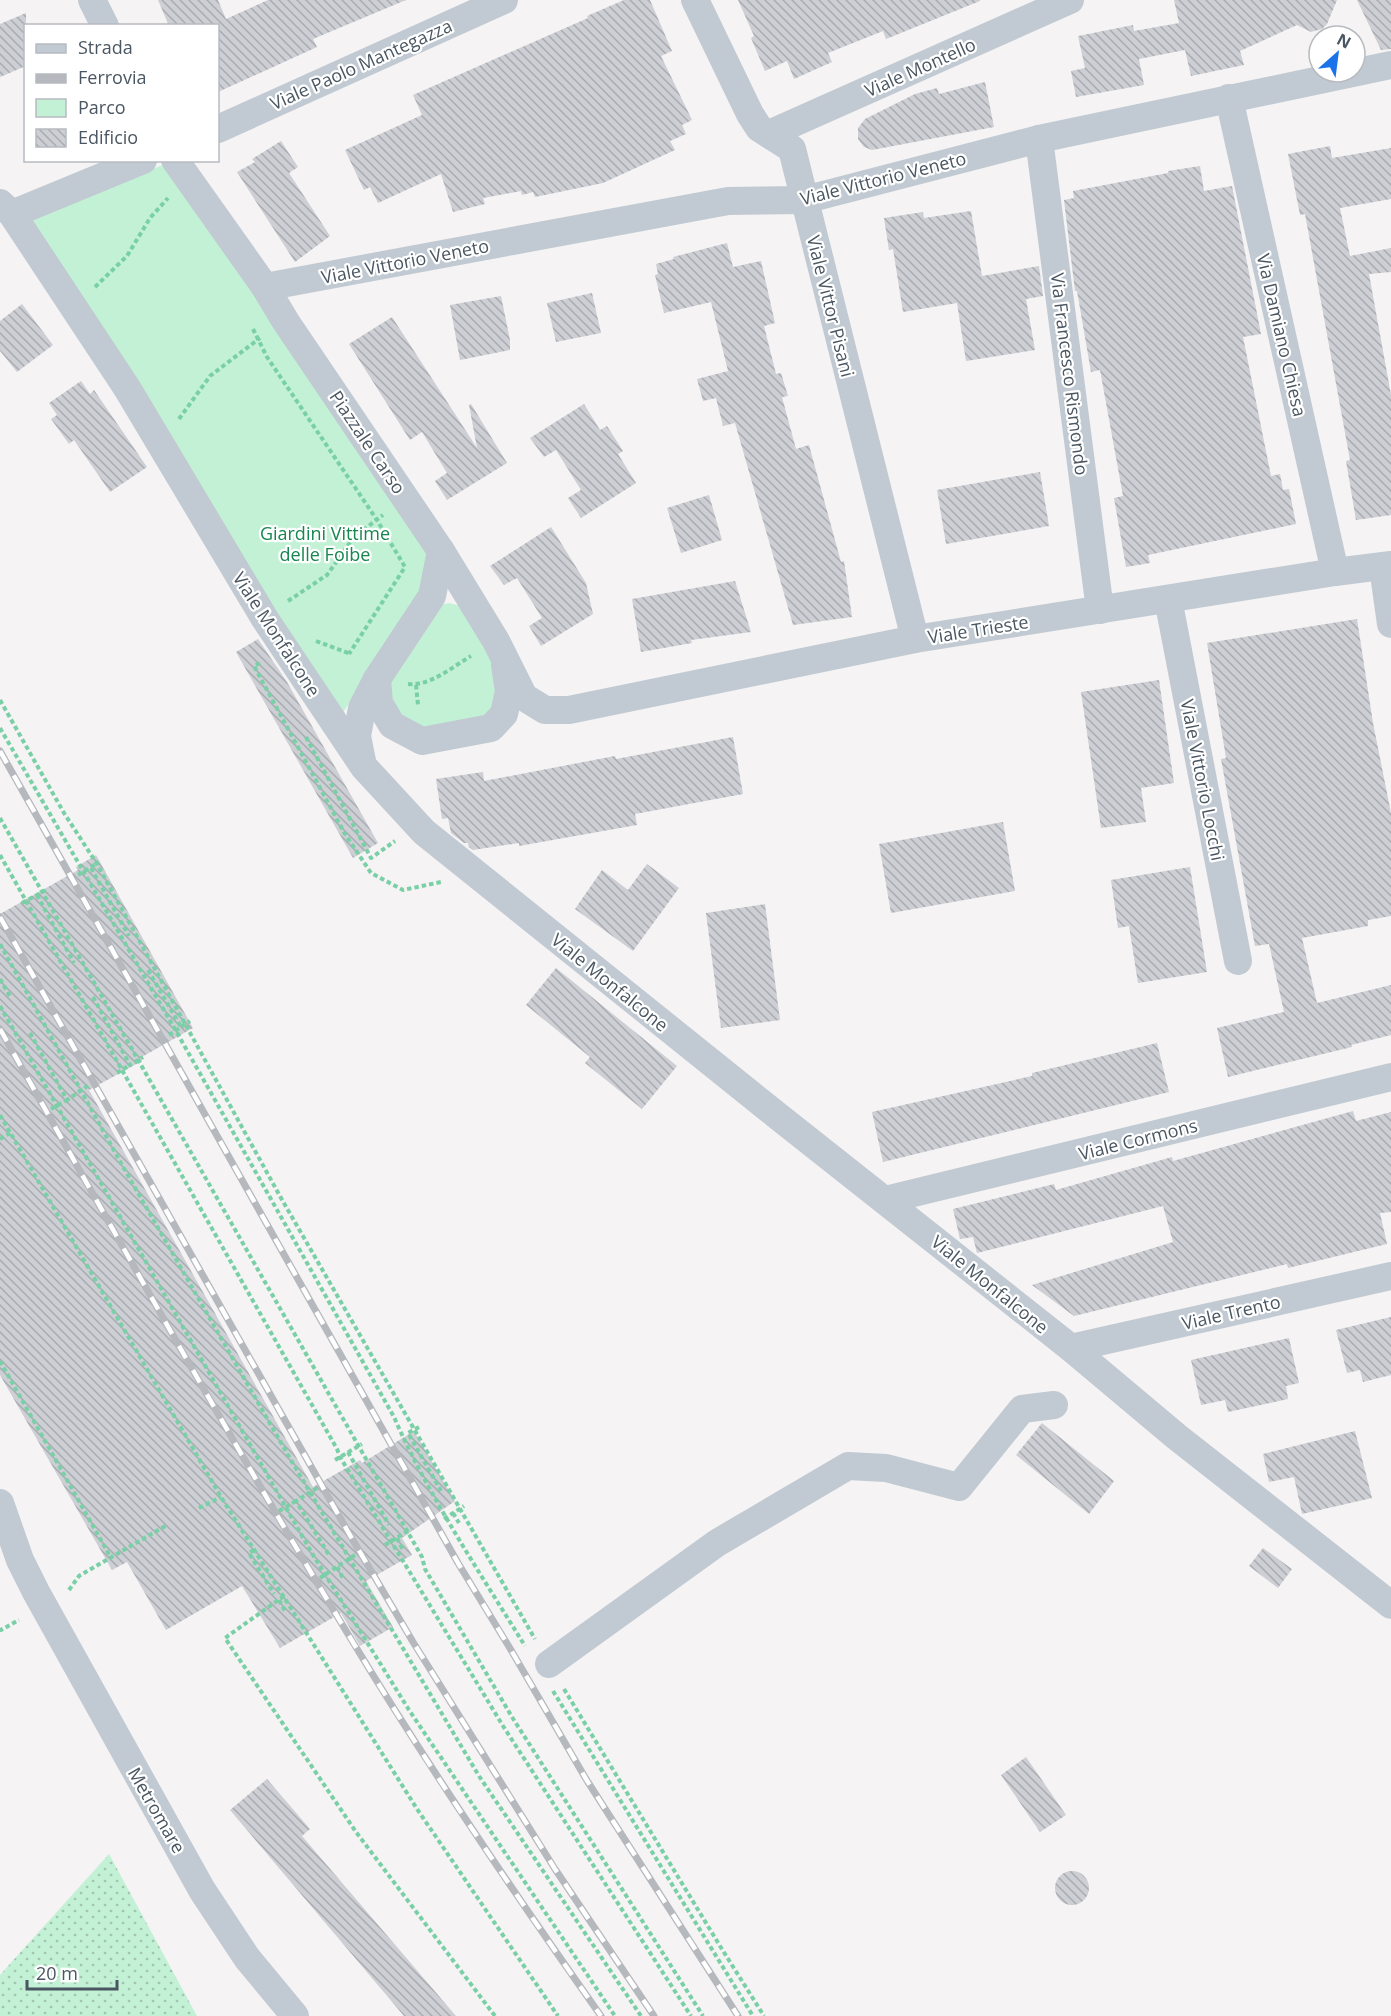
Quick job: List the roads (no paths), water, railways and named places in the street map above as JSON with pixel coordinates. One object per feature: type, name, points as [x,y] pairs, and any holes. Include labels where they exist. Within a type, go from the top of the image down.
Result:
[{"type":"street","points":[[92,0],[104,24]]},
{"type":"street","name":"Viale Paolo Mantegazza","points":[[219,129],[504,0]]},
{"type":"street","name":"Viale Vittor Pisani","points":[[695,0],[759,128],[792,149],[915,639]]},
{"type":"street","name":"Viale Montello","points":[[769,134],[1070,0]]},
{"type":"street","name":"Viale Vittorio Veneto","points":[[265,287],[728,201],[804,200],[1039,139],[1391,65]]},
{"type":"street","name":"Via Damiano Chiesa","points":[[1229,98],[1335,572]]},
{"type":"street","name":"Via Francesco Rismondo","points":[[1039,139],[1100,610]]},
{"type":"street","points":[[6,208],[139,162]]},
{"type":"street","name":"Piazzale Carso","points":[[177,180],[265,287],[286,322],[441,551],[504,656],[524,697],[545,710],[568,711]]},
{"type":"street","name":"Viale Monfalcone","points":[[6,208],[127,388],[265,619],[364,767],[417,825],[580,958],[1071,1348],[1177,1437],[1391,1605]]},
{"type":"street","points":[[364,767],[357,736],[362,708],[377,678],[432,596],[441,551]]},
{"type":"street","points":[[1387,566],[1391,624]]},
{"type":"street","name":"Viale Trieste","points":[[568,711],[915,639],[1335,572],[1387,566]]},
{"type":"street","points":[[432,596],[450,593],[470,599]]},
{"type":"street","name":"Viale Vittorio Locchi","points":[[1168,599],[1238,961]]},
{"type":"street","name":"Piazzale Carso","points":[[377,678],[379,703],[392,725],[422,741],[491,728],[504,714],[509,691],[504,656]]},
{"type":"street","name":"Viale Cormons","points":[[885,1200],[1391,1077]]},
{"type":"street","name":"Viale Trento","points":[[1071,1348],[1391,1276]]},
{"type":"street","points":[[542,1666],[717,1543],[848,1466],[886,1468],[959,1487],[1022,1409],[1054,1405]]},
{"type":"street","name":"Metromare","points":[[0,1503],[20,1560],[36,1592],[202,1890],[247,1958],[295,2016]]},
{"type":"street","name":"Metromare","points":[[0,1560],[18,1571],[36,1592]]},
{"type":"railway","points":[[0,751],[458,1563],[586,1779],[738,2016]]},
{"type":"railway","points":[[0,917],[347,1530],[413,1642],[555,1869],[654,2016]]},
{"type":"railway","points":[[0,1029],[129,1259],[351,1639],[473,1830],[601,2016]]},
{"type":"park label","name":"Giardini Vittime delle Foibe","points":[[325,543]]}]
